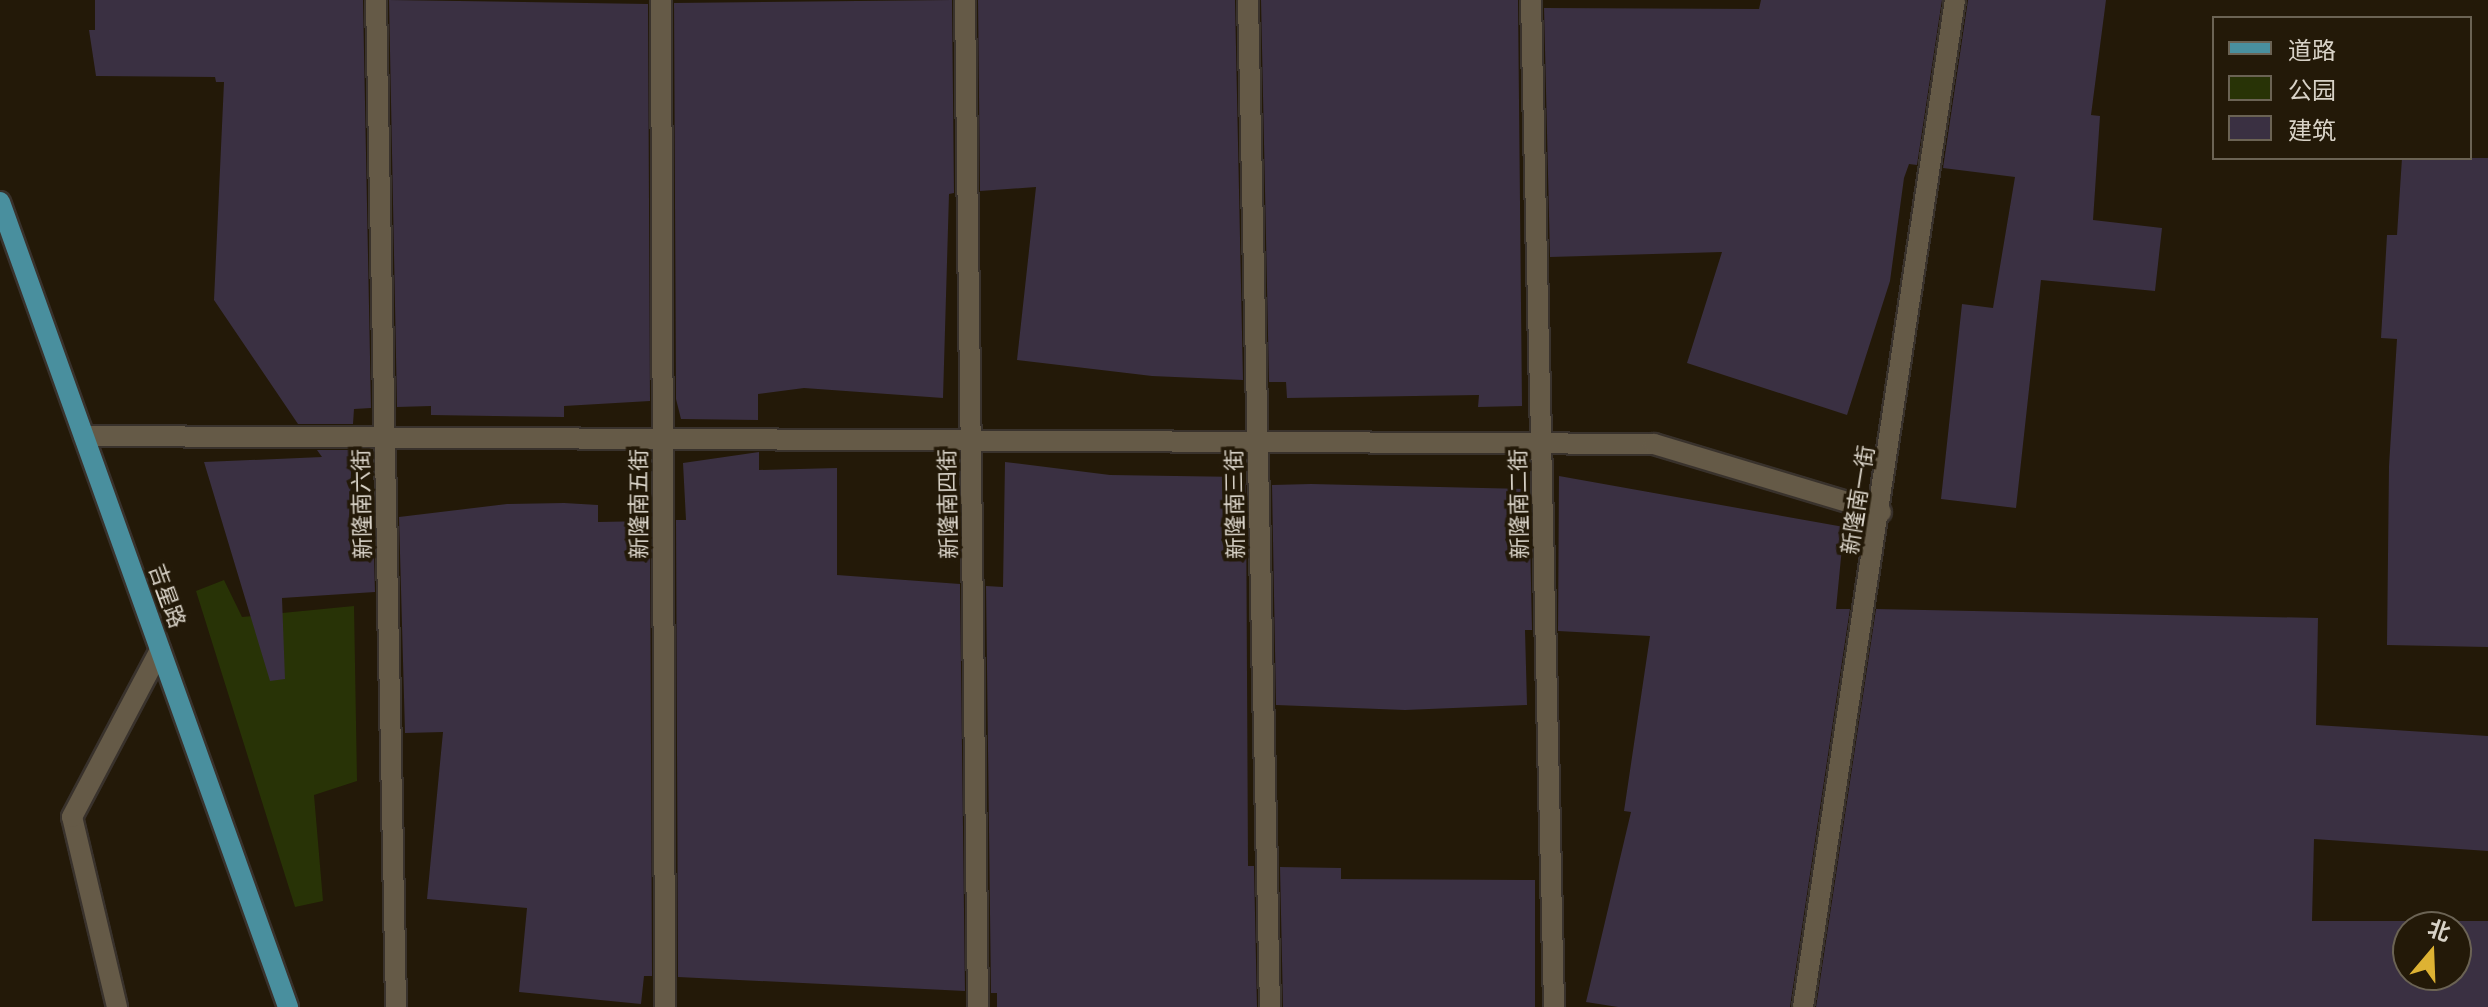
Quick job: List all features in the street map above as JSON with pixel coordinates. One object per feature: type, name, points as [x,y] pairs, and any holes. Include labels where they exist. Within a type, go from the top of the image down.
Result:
[{"type":"main road","name":"吉星路","points":[[0,202],[288,1007]]},
{"type":"street","name":"新隆南六街","points":[[376,0],[396,1007]]},
{"type":"street","name":"新隆南五街","points":[[661,0],[665,1007]]},
{"type":"street","name":"新隆南四街","points":[[965,0],[978,1007]]},
{"type":"street","name":"新隆南三街","points":[[1248,0],[1270,1007]]},
{"type":"street","name":"新隆南二街","points":[[1531,0],[1554,1007]]},
{"type":"street","name":"新隆南一街","points":[[1803,1007],[1881,512],[1955,0]]},
{"type":"street","points":[[84,436],[1654,444],[1881,512]]},
{"type":"street","points":[[117,1007],[72,817],[160,650]]},
{"type":"green space","points":[[224,580],[242,617],[354,606],[357,781],[314,795],[323,901],[295,907],[196,591]]},
{"type":"building","points":[[95,0],[363,0],[371,408],[354,409],[353,424],[298,424],[214,300],[224,82],[216,82],[215,77],[96,76],[89,30],[95,30]]},
{"type":"building","points":[[389,0],[648,4],[650,401],[564,406],[564,417],[431,415],[431,406],[397,407]]},
{"type":"building","points":[[952,0],[954,193],[949,194],[943,398],[804,388],[758,394],[758,420],[681,419],[676,399],[674,3]]},
{"type":"building","points":[[978,0],[1235,0],[1243,380],[1152,376],[1017,360],[1036,187],[980,191]]},
{"type":"building","points":[[1261,0],[1518,0],[1522,406],[1478,407],[1479,395],[1287,398],[1286,382],[1269,382]]},
{"type":"building","points":[[1761,0],[1942,0],[1917,165],[1909,164],[1904,178],[1890,281],[1847,415],[1687,363],[1722,252],[1550,257],[1544,8],[1759,9]]},
{"type":"building","points":[[1968,0],[2106,0],[2091,115],[2100,116],[2093,220],[2162,228],[2155,291],[2041,280],[2016,508],[1941,499],[1962,304],[1993,308],[2015,177],[1943,168]]},
{"type":"building","points":[[2488,158],[2488,647],[2387,645],[2389,466],[2397,339],[2381,338],[2387,235],[2397,235],[2402,160]]},
{"type":"building","points":[[317,450],[352,450],[349,521],[373,519],[375,592],[282,598],[285,679],[270,681],[204,462],[322,457]]},
{"type":"building","points":[[759,452],[759,470],[837,468],[837,575],[960,584],[965,991],[678,977],[676,520],[686,520],[683,463]]},
{"type":"building","points":[[1005,462],[1110,475],[1242,477],[1246,485],[1248,866],[1254,866],[1257,1007],[997,1007],[997,993],[991,993],[986,586],[1003,587]]},
{"type":"building","points":[[1559,476],[1844,527],[1836,609],[1850,609],[1790,1007],[1618,1007],[1586,1002],[1631,812],[1624,811],[1650,636],[1558,631]]},
{"type":"building","points":[[1272,485],[1529,489],[1532,630],[1525,630],[1527,705],[1405,710],[1276,705]]},
{"type":"building","points":[[507,504],[598,505],[598,522],[650,521],[652,976],[644,976],[641,1004],[519,992],[527,908],[427,899],[443,732],[405,733],[399,517]]},
{"type":"building","points":[[1876,609],[2318,618],[2316,725],[2488,736],[2488,851],[2314,839],[2312,921],[2392,921],[2392,991],[2472,991],[2472,921],[2488,921],[2488,1007],[1816,1007]]},
{"type":"building","points":[[1280,867],[1341,868],[1341,879],[1535,880],[1535,1007],[1283,1007]]}]
